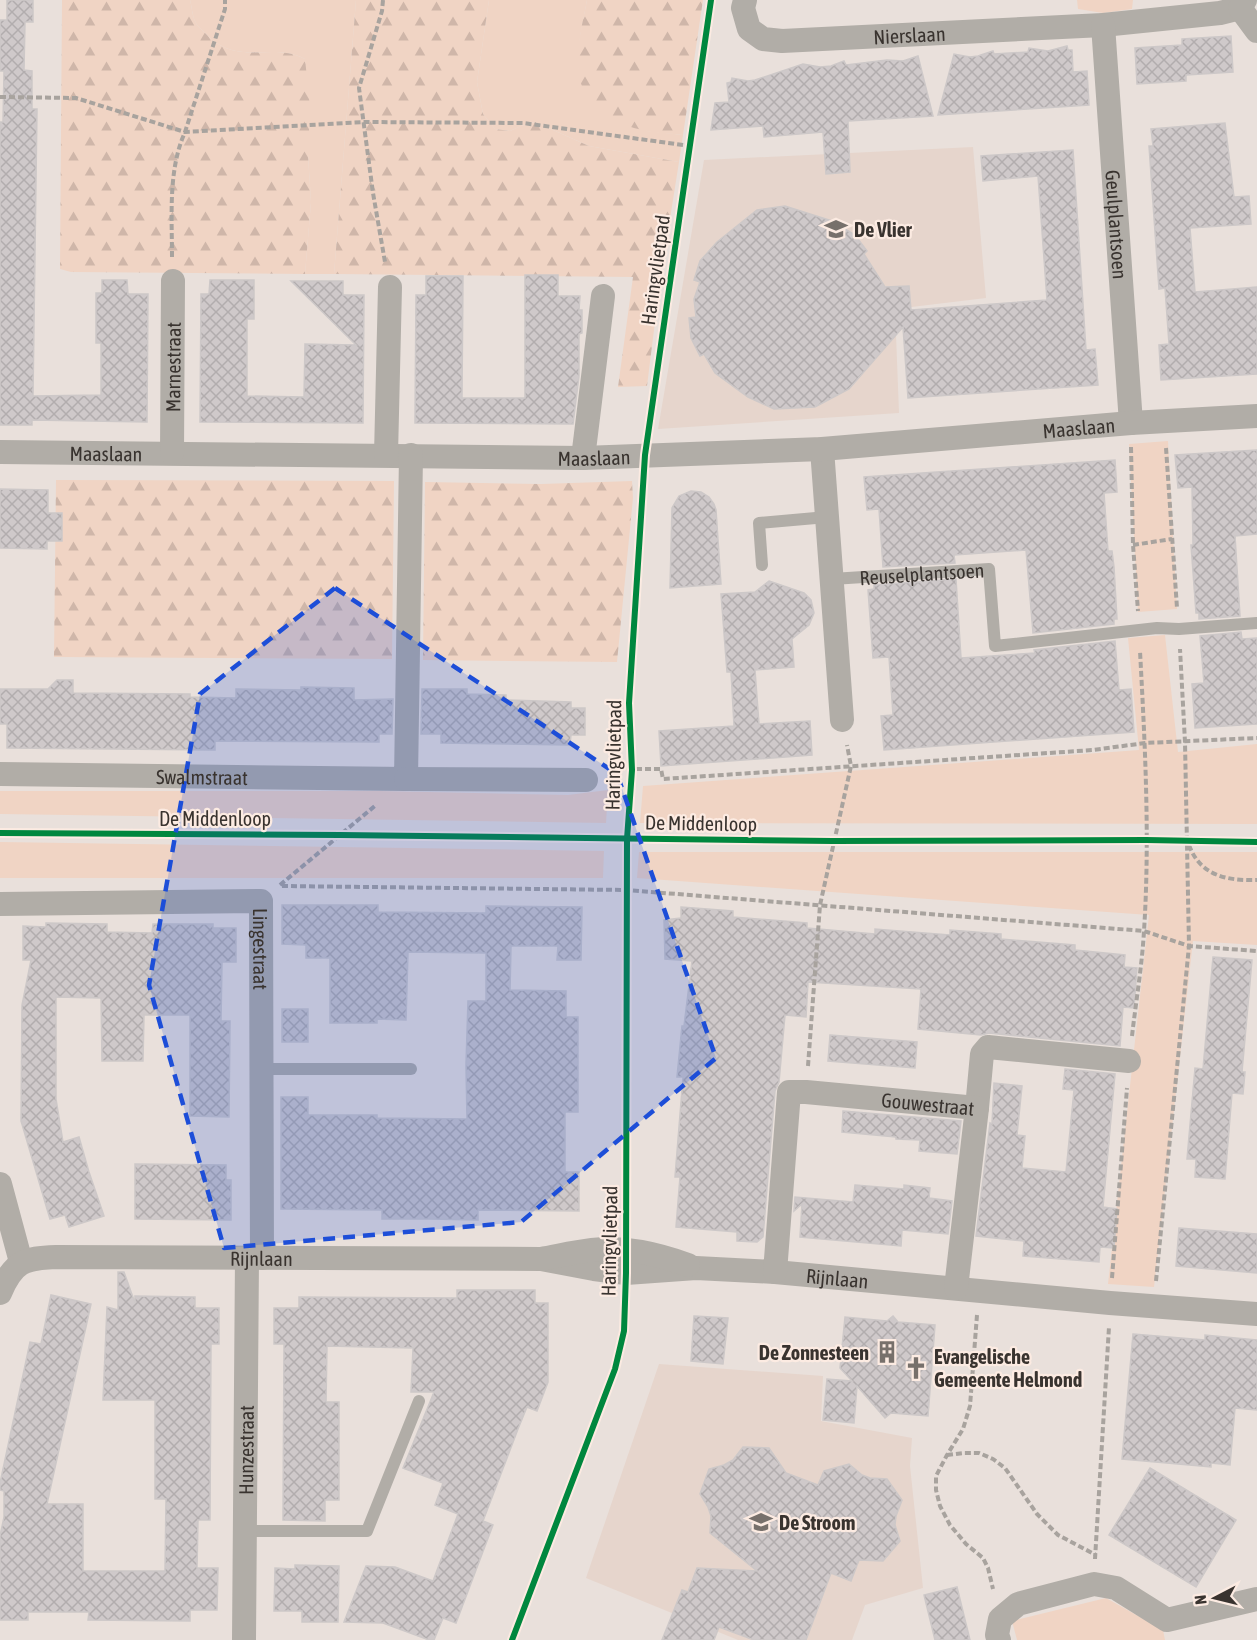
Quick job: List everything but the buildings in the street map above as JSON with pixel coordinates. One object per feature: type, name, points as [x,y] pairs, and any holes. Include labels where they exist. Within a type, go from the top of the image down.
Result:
[{"type":"street","name":"Nierslaan","points":[[745,0],[743,8],[749,29],[763,39],[782,41],[1103,25],[1220,13],[1242,4]]},
{"type":"street","points":[[1242,4],[1257,31]]},
{"type":"street","name":"Geulplantsoen","points":[[1103,25],[1131,423]]},
{"type":"street","name":"Marnestraat","points":[[172,453],[173,281]]},
{"type":"street","points":[[386,455],[390,287]]},
{"type":"street","points":[[583,458],[603,296]]},
{"type":"street","name":"Maaslaan","points":[[0,452],[583,458],[822,449],[1131,423],[1257,416]]},
{"type":"street","name":"Reuselplantsoen","points":[[822,449],[842,720]]},
{"type":"street","points":[[406,779],[411,456]]},
{"type":"street","name":"Swalmstraat","points":[[0,774],[586,780]]},
{"type":"street","name":"Lingestraat","points":[[0,904],[261,901],[262,1069],[255,1258]]},
{"type":"street","points":[[977,1108],[982,1054],[988,1047],[1129,1061]]},
{"type":"street","points":[[775,1272],[789,1092],[806,1092]]},
{"type":"street","name":"Gouwestraat","points":[[806,1092],[977,1108],[956,1288]]},
{"type":"street","points":[[0,1184],[21,1262],[7,1277],[0,1293]]},
{"type":"street","name":"Rijnlaan","points":[[21,1262],[56,1257],[541,1258],[626,1273],[696,1268],[775,1272],[1110,1303],[1257,1314]]},
{"type":"street","name":"Hunzestraat","points":[[244,1640],[245,1531],[255,1258]]},
{"type":"street","points":[[999,1629],[1018,1605],[1094,1584],[1116,1588],[1167,1620],[1257,1599]]},
{"type":"lane","points":[[762,565],[759,523],[827,517]]},
{"type":"lane","name":"Reuselplantsoen","points":[[832,579],[989,569],[995,646],[1157,628],[1179,629]]},
{"type":"lane","points":[[1179,629],[1257,623]]},
{"type":"lane","points":[[262,1069],[411,1069]]},
{"type":"lane","points":[[245,1531],[367,1531],[419,1401]]},
{"type":"path","points":[[173,281],[172,189],[178,147],[225,9],[225,0]]},
{"type":"path","points":[[383,0],[382,11],[359,88],[373,193],[390,287]]},
{"type":"path","points":[[0,97],[76,98],[184,132],[363,122],[523,123],[690,146]]},
{"type":"path","points":[[688,157],[692,134]]},
{"type":"path","points":[[1154,1306],[1189,946],[1185,742],[1164,422]]},
{"type":"path","points":[[1094,1584],[1110,1303],[1129,1061],[1144,932],[1145,743],[1132,545],[1131,423]]},
{"type":"path","points":[[1132,545],[1172,539]]},
{"type":"path","points":[[806,1092],[820,905],[851,766],[842,720]]},
{"type":"path","points":[[632,770],[662,769],[663,779],[1093,750],[1145,743],[1257,738]]},
{"type":"path","points":[[406,779],[279,886],[627,890],[1144,932],[1189,946],[1257,951]]},
{"type":"path","points":[[329,834],[352,835]]},
{"type":"path","points":[[1134,840],[1156,840]]},
{"type":"path","points":[[1177,840],[1199,841]]},
{"type":"path","points":[[1188,840],[1193,856],[1205,868],[1224,878],[1257,880]]},
{"type":"path","points":[[822,841],[845,841]]},
{"type":"path","points":[[626,902],[627,880]]},
{"type":"path","points":[[980,1290],[970,1406],[963,1429],[936,1476],[936,1490],[940,1506],[950,1525],[966,1544],[983,1558],[988,1568],[999,1629]]},
{"type":"path","points":[[947,1455],[964,1452],[979,1453],[993,1459],[1005,1468],[1037,1514],[1058,1535],[1096,1555]]},
{"type":"highlighted area","points":[[335,588],[617,774],[716,1058],[521,1222],[224,1248],[149,985],[200,694]]},
{"type":"shaded area","name":"De Vlier","points":[[973,147],[986,298],[895,309],[899,413],[658,429],[704,160]]},
{"type":"shaded area","name":"De Stroom","points":[[659,1364],[823,1376],[821,1421],[912,1438],[910,1466],[923,1588],[865,1605],[852,1640],[738,1640],[586,1578]]},
{"type":"green space","points":[[62,0],[190,0],[197,24],[217,43],[242,52],[280,52],[305,59],[310,106],[308,155],[311,202],[305,274],[71,272],[60,269]]},
{"type":"green space","points":[[190,0],[356,0],[334,274],[305,274],[311,202],[305,59],[280,52],[242,52],[217,43],[197,24]]},
{"type":"green space","points":[[356,0],[489,0],[477,82],[483,114],[495,129],[510,131],[535,122],[589,146],[679,162],[660,282],[647,386],[618,387],[633,277],[334,274]]},
{"type":"green space","points":[[489,0],[587,0],[580,37],[578,68],[647,131],[683,135],[679,162],[589,146],[535,122],[510,131],[495,129],[483,114],[477,82]]},
{"type":"green space","points":[[587,0],[703,0],[683,135],[651,132],[622,124],[600,112],[592,103],[580,82],[578,68],[579,43]]},
{"type":"green space","points":[[1077,0],[1133,0],[1132,9],[1103,13],[1078,9]]},
{"type":"green space","points":[[1168,441],[1177,609],[1138,612],[1129,444]]},
{"type":"green space","points":[[56,480],[394,481],[392,659],[54,657]]},
{"type":"green space","points":[[632,481],[633,498],[617,662],[423,660],[425,482],[541,484]]},
{"type":"green space","points":[[1165,635],[1178,752],[1257,744],[1257,824],[640,823],[643,786],[1139,750],[1128,638]]},
{"type":"green space","points":[[608,790],[606,823],[0,814],[0,791],[380,791],[568,795]]},
{"type":"green space","points":[[0,842],[604,851],[603,878],[0,878]]},
{"type":"green space","points":[[639,852],[1257,852],[1257,945],[1193,941],[1154,1287],[1108,1284],[1149,915],[637,878]]},
{"type":"green space","points":[[1106,1598],[1163,1630],[1165,1640],[1017,1640],[1012,1621]]},
{"type":"cycle path","name":"Haringvlietpad","points":[[512,1640],[615,1369],[624,1331],[627,839],[632,770],[629,703],[645,455],[711,0]]},
{"type":"cycle path","name":"De Middenloop","points":[[0,833],[833,841],[1257,842]]},
{"type":"place","name":"De Vlier","points":[[836,229]]},
{"type":"place","name":"De Zonnesteen","points":[[887,1352]]},
{"type":"place","name":"Evangelische Gemeente Helmond","points":[[916,1368]]},
{"type":"place","name":"De Stroom","points":[[761,1522]]}]
